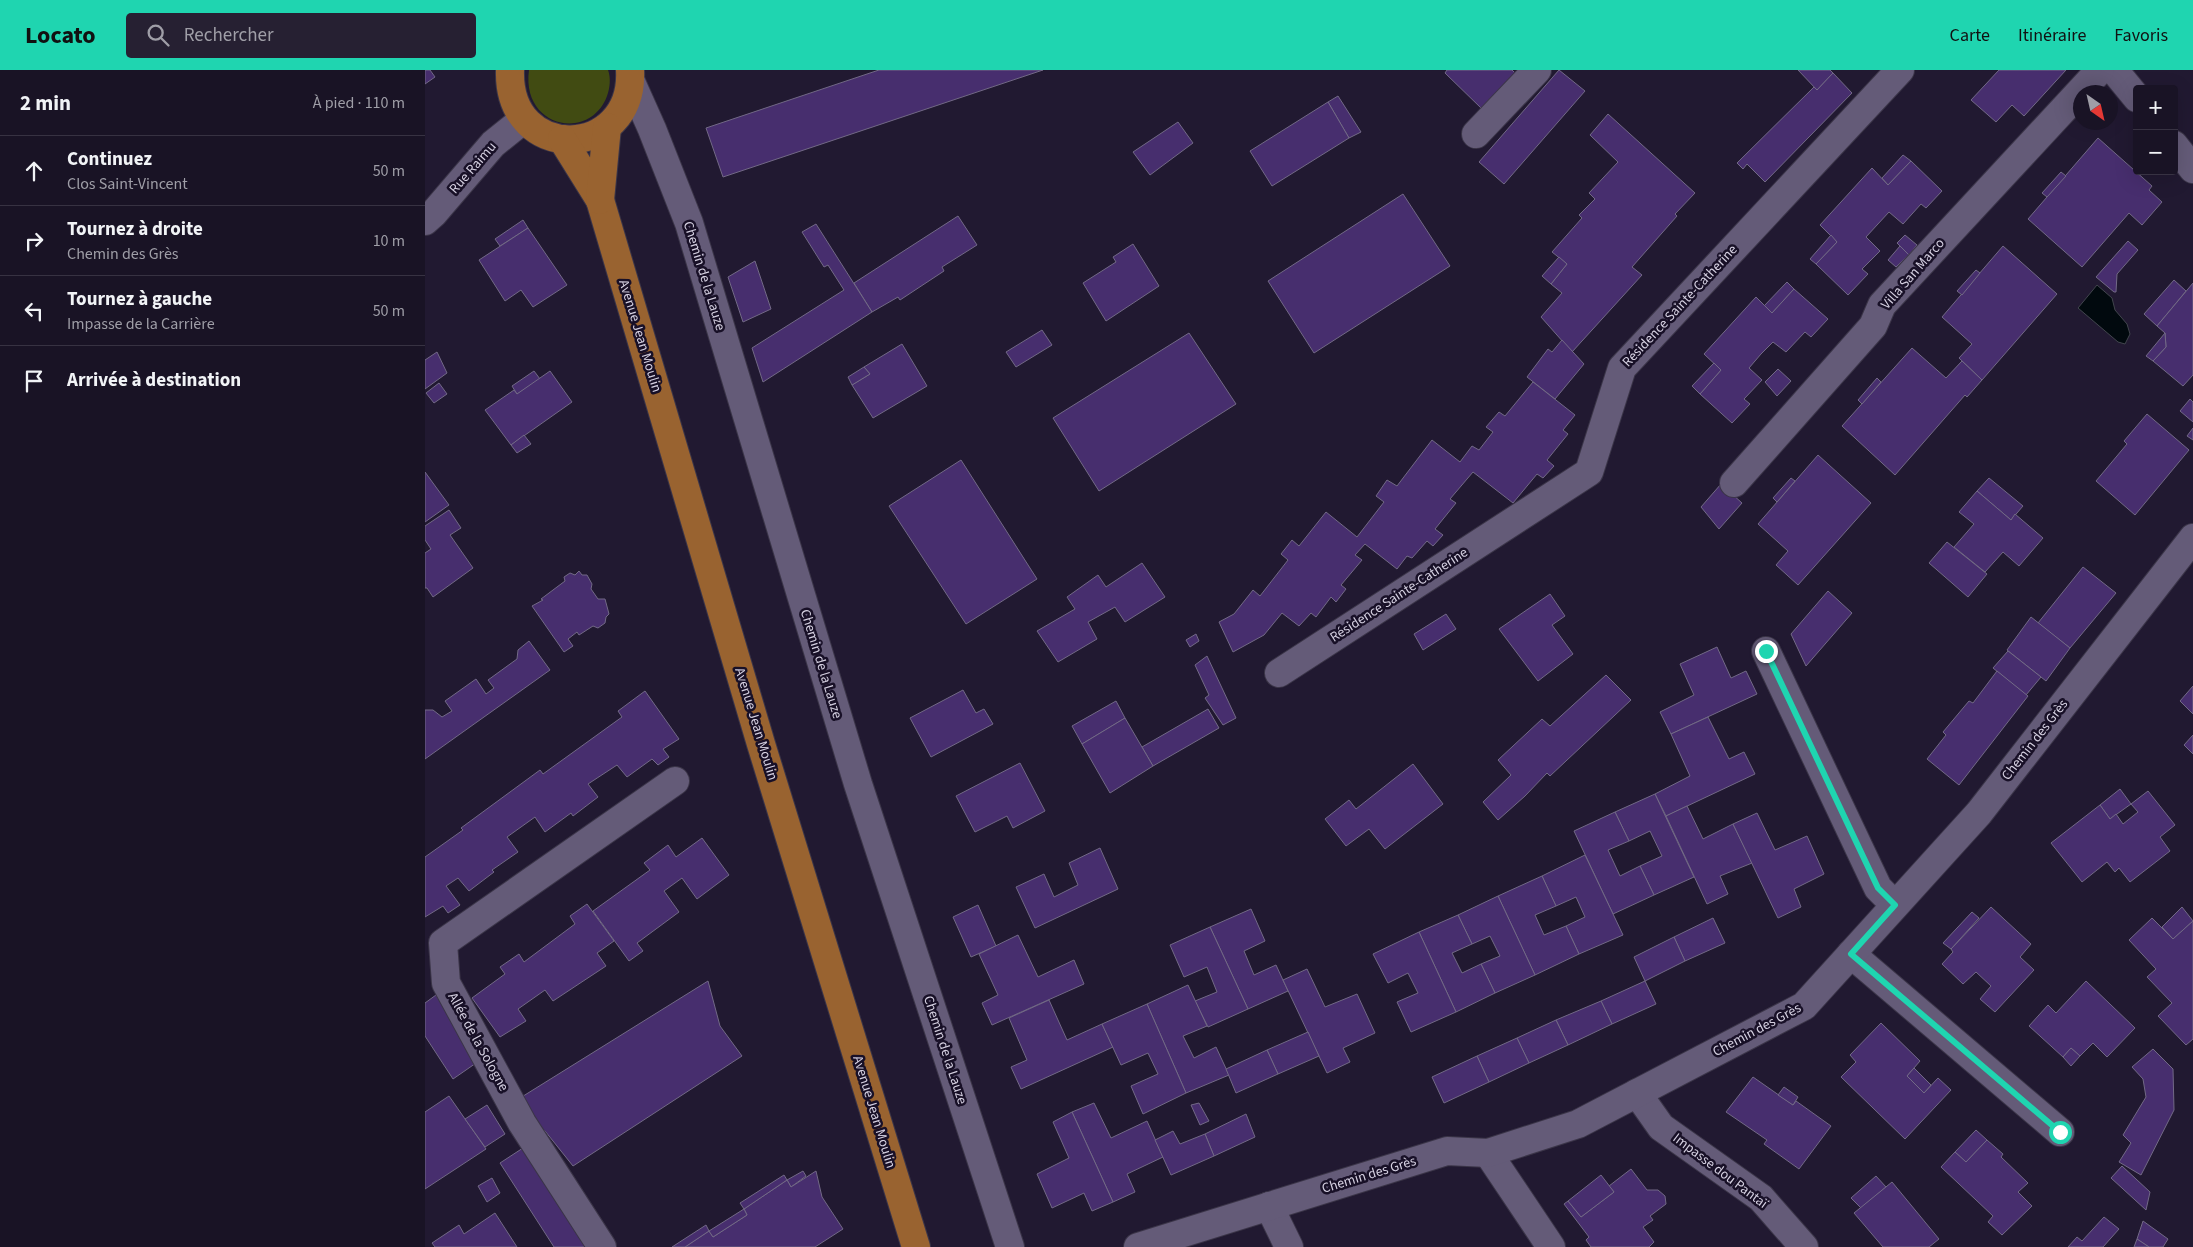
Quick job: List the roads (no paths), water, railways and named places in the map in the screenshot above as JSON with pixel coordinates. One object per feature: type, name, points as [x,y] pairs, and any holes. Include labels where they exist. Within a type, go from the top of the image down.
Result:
[{"type":"main road","points":[[510,70],[510,87],[515,104],[524,119],[541,132],[562,140],[578,140],[593,135],[607,127],[619,115],[627,99],[630,76]]},
{"type":"main road","name":"Avenue Jean Moulin","points":[[600,200],[607,127]]},
{"type":"main road","name":"Avenue Jean Moulin","points":[[562,140],[600,200],[756,725],[916,1247]]},
{"type":"street","points":[[1476,134],[1537,70]]},
{"type":"street","name":"Résidence Sainte-Catherine","points":[[1279,672],[1589,472],[1622,368],[1900,70]]},
{"type":"street","name":"Villa San Marco","points":[[1734,483],[1873,326],[1882,305],[2100,70]]},
{"type":"street","points":[[2115,70],[2133,93]]},
{"type":"street","name":"Chemin de la Lauze","points":[[630,76],[689,223],[858,784],[1009,1247]]},
{"type":"street","name":"Rue Raimu","points":[[425,221],[493,144],[524,119]]},
{"type":"street","points":[[2178,150],[2193,168]]},
{"type":"street","name":"Chemin des Grès","points":[[1138,1247],[1447,1151],[1488,1154],[1578,1124],[1804,1006],[1979,813],[2193,538]]},
{"type":"street","points":[[1766,651],[1878,888],[1895,905]]},
{"type":"street","name":"Allée de la Sologne","points":[[602,1247],[522,1123],[446,984],[443,943],[675,781]]},
{"type":"street","points":[[1851,954],[2060,1132]]},
{"type":"street","name":"Impasse dou Pantaï","points":[[1637,1093],[1661,1127],[1761,1198],[1804,1247]]},
{"type":"street","points":[[1488,1154],[1551,1247]]},
{"type":"street","points":[[1269,1206],[1289,1247]]}]
